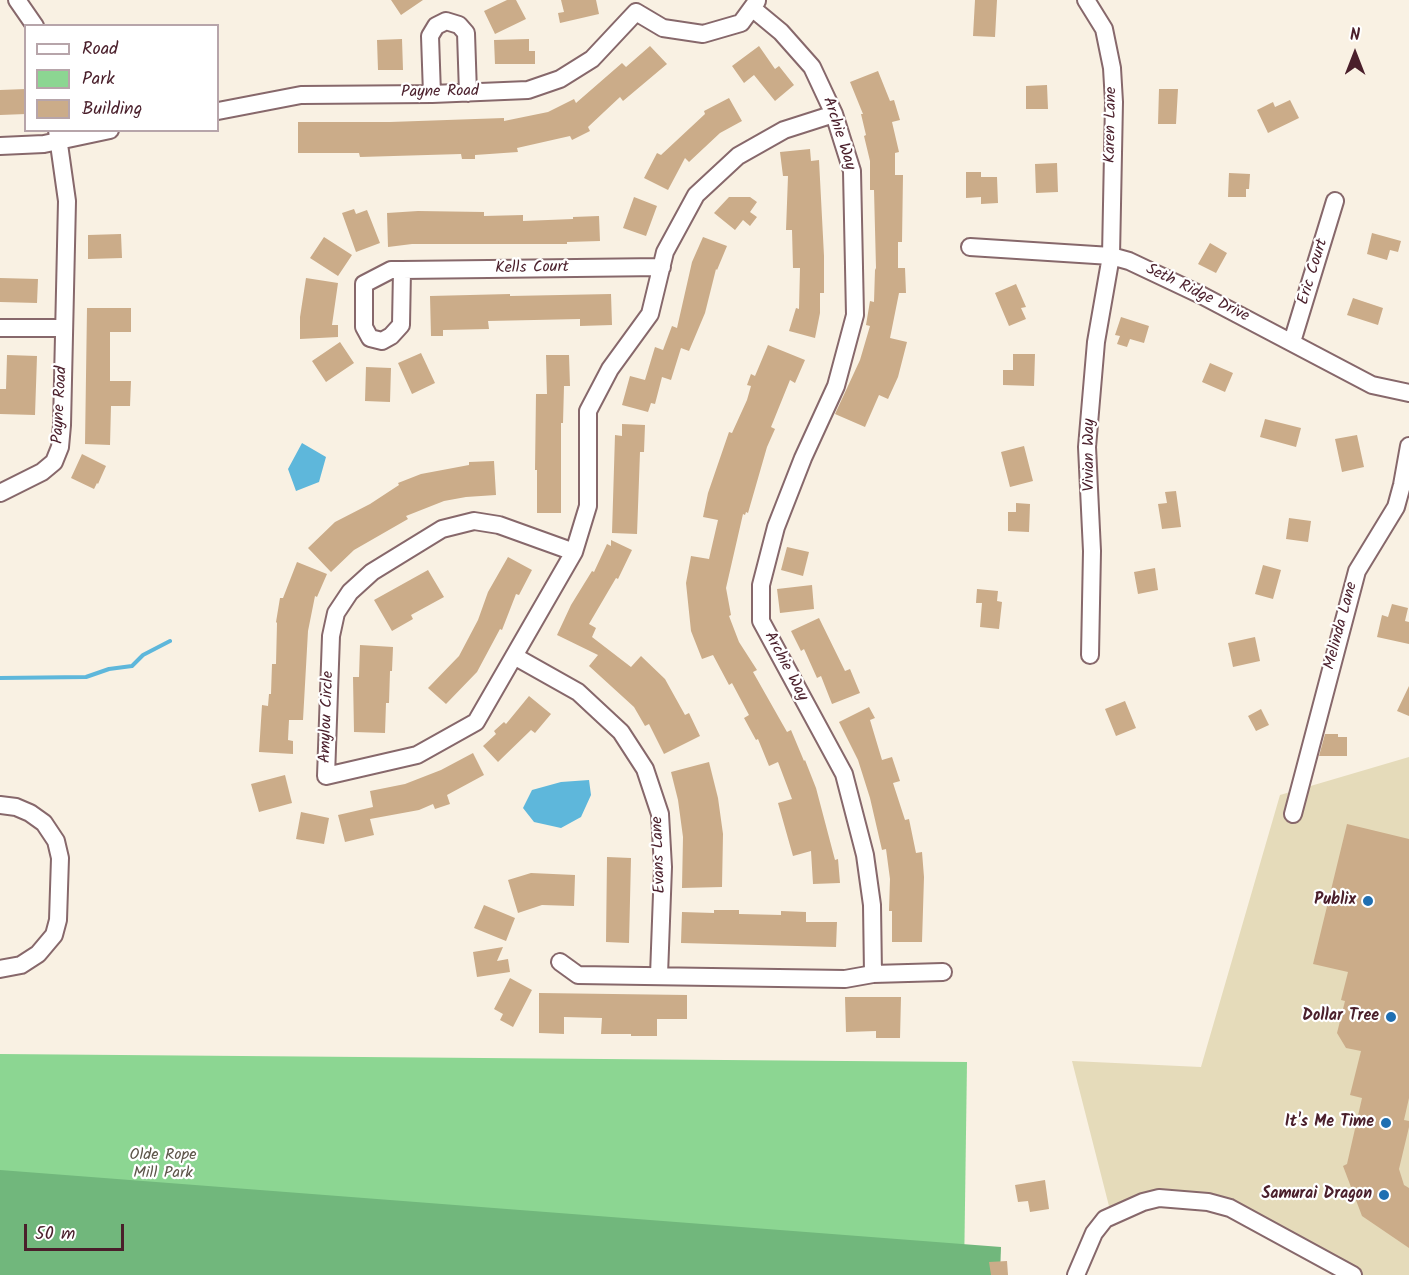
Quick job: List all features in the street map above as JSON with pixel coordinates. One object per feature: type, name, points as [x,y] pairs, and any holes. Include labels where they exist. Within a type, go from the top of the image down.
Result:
[{"type":"street","points":[[17,0],[34,24]]},
{"type":"street","name":"Karen Lane","points":[[1086,0],[1104,29],[1112,68],[1114,102],[1111,256]]},
{"type":"street","points":[[633,6],[663,28],[703,34],[741,23],[754,4]]},
{"type":"street","name":"Archie Way","points":[[754,4],[812,67],[834,114],[852,171],[855,315],[836,386],[776,527],[761,585],[761,621],[844,774],[865,855],[872,905],[873,974]]},
{"type":"street","name":"Payne Road","points":[[219,111],[301,95],[432,94],[528,90],[560,79],[592,58],[633,6]]},
{"type":"street","points":[[432,94],[430,36],[436,26],[446,21],[459,25],[466,33],[468,93]]},
{"type":"street","name":"Amylou Circle","points":[[574,552],[499,525],[474,521],[442,529],[372,572],[350,592],[336,613],[333,625],[326,776],[417,755],[476,722],[574,552],[588,506],[588,411],[610,369],[651,314],[665,252],[696,195],[738,156],[784,130],[834,114]]},
{"type":"street","points":[[0,146],[44,144],[58,135],[89,132]]},
{"type":"street","name":"Payne Road","points":[[0,493],[42,472],[54,462],[60,447],[67,201],[58,135]]},
{"type":"street","name":"Eric Court","points":[[1292,342],[1335,201]]},
{"type":"street","name":"Seth Ridge Drive","points":[[970,248],[1111,256],[1129,261],[1157,273],[1372,385],[1409,393]]},
{"type":"street","name":"Vivian Way","points":[[1090,655],[1092,551],[1087,447],[1096,342],[1111,256]]},
{"type":"street","name":"Kells Court","points":[[402,270],[662,267]]},
{"type":"street","points":[[0,328],[64,328]]},
{"type":"street","name":"Melinda Lane","points":[[1293,814],[1340,627],[1357,571],[1396,507],[1409,446]]},
{"type":"street","name":"Evans Lane","points":[[514,656],[578,692],[621,732],[645,769],[660,814],[663,867],[659,975]]},
{"type":"street","points":[[0,805],[23,810],[44,824],[56,841],[60,858],[58,920],[54,935],[38,954],[21,965],[0,969]]},
{"type":"street","points":[[560,962],[578,975],[845,979],[873,974],[943,972]]},
{"type":"street","points":[[1076,1275],[1094,1233],[1105,1219],[1143,1202],[1159,1198],[1208,1202],[1230,1208],[1353,1275]]},
{"type":"shaded area","points":[[1409,757],[1409,1275],[1346,1275],[1194,1195],[1151,1191],[1110,1210],[1072,1061],[1201,1067],[1280,795]]},
{"type":"green space","name":"Olde Rope Mill Park","points":[[0,1054],[967,1062],[964,1275],[0,1275]]},
{"type":"green space","points":[[0,1170],[1001,1247],[1000,1275],[0,1275]]},
{"type":"water","points":[[302,443],[326,457],[319,482],[296,491],[288,469]]},
{"type":"water","points":[[589,780],[591,795],[581,817],[561,828],[534,822],[523,808],[532,790],[561,782]]},
{"type":"building","points":[[391,0],[423,0],[401,15]]},
{"type":"building","points":[[507,0],[516,0],[526,19],[495,34],[484,11]]},
{"type":"building","points":[[561,0],[596,0],[599,14],[560,23],[558,13],[564,12]]},
{"type":"building","points":[[975,0],[997,0],[995,37],[973,36]]},
{"type":"building","points":[[402,39],[403,70],[378,70],[377,40]]},
{"type":"building","points":[[529,39],[529,51],[535,51],[535,64],[495,64],[494,40]]},
{"type":"building","points":[[650,46],[667,64],[623,101],[620,97],[588,127],[590,131],[572,140],[570,136],[517,148],[518,152],[475,155],[475,159],[462,159],[461,154],[360,157],[359,153],[298,153],[298,122],[504,118],[504,121],[548,112],[574,99],[576,103],[622,63],[626,67]]},
{"type":"building","points":[[759,46],[775,69],[779,66],[794,85],[775,101],[754,75],[744,83],[732,66]]},
{"type":"building","points":[[878,71],[890,101],[894,100],[900,120],[892,122],[899,152],[895,153],[895,175],[903,175],[902,242],[898,242],[898,268],[905,268],[906,293],[899,293],[890,338],[907,342],[898,377],[888,399],[879,395],[865,427],[835,414],[860,360],[870,326],[866,325],[870,301],[874,302],[876,268],[874,190],[870,190],[870,161],[864,136],[866,135],[861,114],[863,114],[850,82]]},
{"type":"building","points":[[1047,85],[1048,109],[1026,109],[1026,86]]},
{"type":"building","points":[[24,89],[24,114],[0,115],[0,90]]},
{"type":"building","points":[[1159,89],[1178,89],[1176,124],[1158,124]]},
{"type":"building","points":[[729,98],[742,121],[720,133],[689,162],[685,158],[668,190],[644,178],[657,153],[661,155],[705,114],[704,111]]},
{"type":"building","points":[[1290,100],[1299,118],[1268,133],[1257,110],[1273,102],[1275,107]]},
{"type":"building","points":[[810,149],[811,161],[819,160],[824,256],[824,293],[820,293],[820,313],[815,338],[789,331],[796,308],[799,309],[800,268],[793,268],[792,230],[786,230],[788,176],[783,176],[780,152]]},
{"type":"building","points":[[1057,163],[1058,192],[1036,193],[1035,164]]},
{"type":"building","points":[[966,172],[981,172],[981,177],[997,177],[998,203],[981,204],[981,197],[966,198]]},
{"type":"building","points":[[1229,173],[1250,174],[1246,197],[1228,197]]},
{"type":"building","points":[[634,197],[657,206],[646,236],[623,228]]},
{"type":"building","points":[[729,197],[750,197],[757,202],[750,212],[757,217],[750,226],[743,220],[735,230],[714,213]]},
{"type":"building","points":[[354,209],[356,214],[367,210],[380,243],[356,252],[342,213]]},
{"type":"building","points":[[484,212],[484,216],[523,215],[523,221],[599,216],[600,241],[567,242],[567,244],[412,244],[388,247],[387,213]]},
{"type":"building","points":[[1372,233],[1401,241],[1398,252],[1390,250],[1387,260],[1367,254]]},
{"type":"building","points":[[121,234],[122,258],[88,259],[88,235]]},
{"type":"building","points":[[324,237],[352,255],[338,276],[310,258]]},
{"type":"building","points":[[703,237],[727,246],[716,269],[705,313],[689,351],[681,348],[671,380],[662,377],[655,404],[651,403],[648,412],[622,405],[630,376],[645,380],[655,347],[663,350],[672,326],[677,328],[692,262]]},
{"type":"building","points":[[1210,243],[1227,253],[1216,273],[1198,264]]},
{"type":"building","points":[[0,278],[38,279],[37,303],[0,302]]},
{"type":"building","points":[[306,278],[338,283],[332,325],[338,325],[338,337],[300,339],[300,317]]},
{"type":"building","points":[[1016,284],[1026,307],[1021,308],[1026,319],[1009,326],[995,293]]},
{"type":"building","points":[[510,294],[510,296],[611,294],[612,325],[580,326],[580,319],[488,321],[489,329],[443,330],[443,336],[431,336],[430,296]]},
{"type":"building","points":[[1353,298],[1383,308],[1378,325],[1347,315]]},
{"type":"building","points":[[87,308],[131,308],[131,332],[110,332],[110,381],[131,381],[130,406],[111,406],[110,445],[85,444]]},
{"type":"building","points":[[1121,317],[1149,326],[1144,343],[1130,339],[1127,347],[1117,344],[1120,336],[1115,335]]},
{"type":"building","points":[[340,342],[354,363],[326,382],[312,361]]},
{"type":"building","points":[[768,345],[805,360],[795,383],[790,380],[771,427],[775,429],[767,447],[748,513],[743,514],[726,588],[731,615],[729,616],[739,642],[757,670],[753,672],[787,732],[791,730],[805,760],[816,788],[835,860],[838,859],[840,883],[813,884],[811,851],[793,856],[778,803],[792,799],[778,762],[769,766],[758,739],[756,740],[744,718],[749,715],[732,683],[729,685],[713,655],[702,659],[691,631],[686,583],[691,556],[709,559],[718,520],[703,517],[708,493],[729,432],[732,433],[747,400],[751,386],[747,385],[751,374],[755,376]]},
{"type":"building","points":[[421,353],[435,383],[412,394],[398,363]]},
{"type":"building","points":[[1013,354],[1035,354],[1034,386],[1003,385],[1003,370],[1013,370]]},
{"type":"building","points":[[7,355],[37,356],[35,415],[0,414],[0,389],[6,389]]},
{"type":"building","points":[[546,355],[569,355],[570,386],[564,386],[563,423],[561,423],[561,513],[537,513],[536,394],[547,394]]},
{"type":"building","points":[[1210,363],[1233,373],[1225,392],[1202,382]]},
{"type":"building","points":[[366,367],[391,368],[390,402],[365,401]]},
{"type":"building","points":[[1265,419],[1301,428],[1296,447],[1260,437]]},
{"type":"building","points":[[622,424],[645,425],[644,452],[640,452],[637,534],[612,533],[615,435],[622,436]]},
{"type":"building","points":[[1357,435],[1364,467],[1342,472],[1335,439]]},
{"type":"building","points":[[1024,446],[1033,481],[1010,487],[1001,452]]},
{"type":"building","points":[[82,454],[106,466],[94,489],[71,478]]},
{"type":"building","points":[[494,461],[496,495],[444,501],[406,516],[408,519],[354,550],[331,572],[308,548],[335,522],[370,504],[399,485],[398,483],[421,474],[469,465],[469,462]]},
{"type":"building","points":[[1176,491],[1181,527],[1162,529],[1158,504],[1167,503],[1165,492]]},
{"type":"building","points":[[1016,503],[1030,504],[1029,532],[1008,531],[1008,512],[1016,512]]},
{"type":"building","points":[[1289,518],[1311,521],[1308,542],[1286,539]]},
{"type":"building","points":[[611,540],[632,550],[618,579],[616,578],[589,624],[596,628],[592,637],[631,667],[641,656],[665,679],[685,715],[689,713],[700,736],[664,754],[649,724],[645,726],[634,707],[589,666],[598,655],[557,635],[571,605],[592,571],[594,572],[607,544],[611,546]]},
{"type":"building","points":[[787,547],[809,552],[803,576],[781,570]]},
{"type":"building","points":[[508,557],[532,570],[519,595],[516,594],[502,630],[500,629],[477,672],[446,704],[428,688],[459,656],[478,620],[488,592]]},
{"type":"building","points":[[297,562],[327,574],[317,597],[315,596],[308,631],[303,720],[289,720],[288,740],[293,741],[293,754],[259,752],[262,705],[268,706],[269,694],[271,694],[272,664],[276,664],[276,622],[280,598],[283,598]]},
{"type":"building","points":[[1263,565],[1281,570],[1273,599],[1255,594]]},
{"type":"building","points":[[1155,568],[1158,590],[1138,594],[1134,572]]},
{"type":"building","points":[[428,570],[444,597],[411,615],[413,619],[392,631],[374,600]]},
{"type":"building","points":[[812,585],[814,609],[780,613],[777,589]]},
{"type":"building","points":[[977,589],[998,591],[997,601],[1002,602],[999,629],[980,627],[982,603],[976,603]]},
{"type":"building","points":[[1392,604],[1408,608],[1405,621],[1409,622],[1409,644],[1377,637],[1382,615],[1388,617]]},
{"type":"building","points":[[819,618],[845,671],[850,669],[860,693],[832,704],[821,676],[817,678],[804,649],[801,651],[791,631]]},
{"type":"building","points":[[1255,637],[1260,661],[1233,667],[1228,643]]},
{"type":"building","points":[[360,645],[393,647],[385,733],[354,732],[353,677],[359,677]]},
{"type":"building","points":[[1409,686],[1409,716],[1397,711]]},
{"type":"building","points":[[529,696],[551,714],[535,733],[531,730],[498,762],[483,746],[496,734],[494,731],[504,722],[506,724]]},
{"type":"building","points":[[1125,701],[1136,728],[1116,736],[1105,709]]},
{"type":"building","points":[[869,707],[875,718],[870,720],[882,760],[892,757],[900,781],[893,783],[905,820],[909,819],[916,853],[922,852],[924,877],[922,942],[892,942],[892,911],[889,911],[890,879],[886,849],[882,850],[870,798],[858,760],[839,722]]},
{"type":"building","points":[[1261,709],[1269,725],[1256,731],[1248,716]]},
{"type":"building","points":[[1325,734],[1347,737],[1347,756],[1319,756]]},
{"type":"building","points":[[473,753],[484,775],[447,795],[450,804],[435,809],[433,804],[419,810],[370,819],[374,835],[345,842],[338,815],[373,807],[370,791],[405,784],[441,770]]},
{"type":"building","points":[[709,762],[718,798],[723,834],[722,887],[682,888],[683,837],[678,800],[671,772]]},
{"type":"building","points":[[285,775],[292,803],[259,812],[251,784]]},
{"type":"building","points":[[301,812],[329,818],[324,844],[296,839]]},
{"type":"building","points":[[1347,824],[1409,839],[1409,1098],[1404,1120],[1409,1121],[1409,1127],[1399,1169],[1404,1185],[1409,1188],[1409,1248],[1362,1216],[1343,1166],[1347,1164],[1362,1098],[1350,1095],[1361,1051],[1346,1048],[1337,1033],[1345,1001],[1341,1000],[1348,972],[1313,964]]},
{"type":"building","points":[[607,857],[631,858],[629,943],[606,942]]},
{"type":"building","points":[[531,873],[575,875],[574,906],[542,905],[518,913],[508,880]]},
{"type":"building","points":[[484,905],[515,918],[506,941],[474,928]]},
{"type":"building","points":[[714,910],[739,910],[739,914],[781,915],[781,911],[806,912],[806,922],[837,922],[836,947],[681,943],[682,912],[714,913]]},
{"type":"building","points":[[503,947],[497,961],[508,959],[510,972],[477,977],[473,952]]},
{"type":"building","points":[[510,978],[532,990],[513,1027],[500,1020],[503,1014],[494,1009]]},
{"type":"building","points":[[539,993],[687,995],[687,1019],[657,1019],[657,1036],[601,1034],[602,1018],[564,1017],[564,1034],[539,1033]]},
{"type":"building","points":[[845,997],[901,997],[900,1038],[876,1038],[876,1031],[846,1032]]},
{"type":"building","points":[[1045,1180],[1049,1209],[1030,1212],[1028,1201],[1018,1202],[1015,1185]]},
{"type":"building","points":[[1007,1261],[1008,1275],[991,1275],[989,1262]]},
{"type":"waterway","points":[[0,678],[86,677],[109,669],[132,666],[143,655],[170,641]]},
{"type":"place","name":"Publix","points":[[1368,901]]},
{"type":"place","name":"Dollar Tree","points":[[1391,1017]]},
{"type":"place","name":"It's Me Time","points":[[1386,1123]]},
{"type":"place","name":"Samurai Dragon","points":[[1384,1195]]}]
